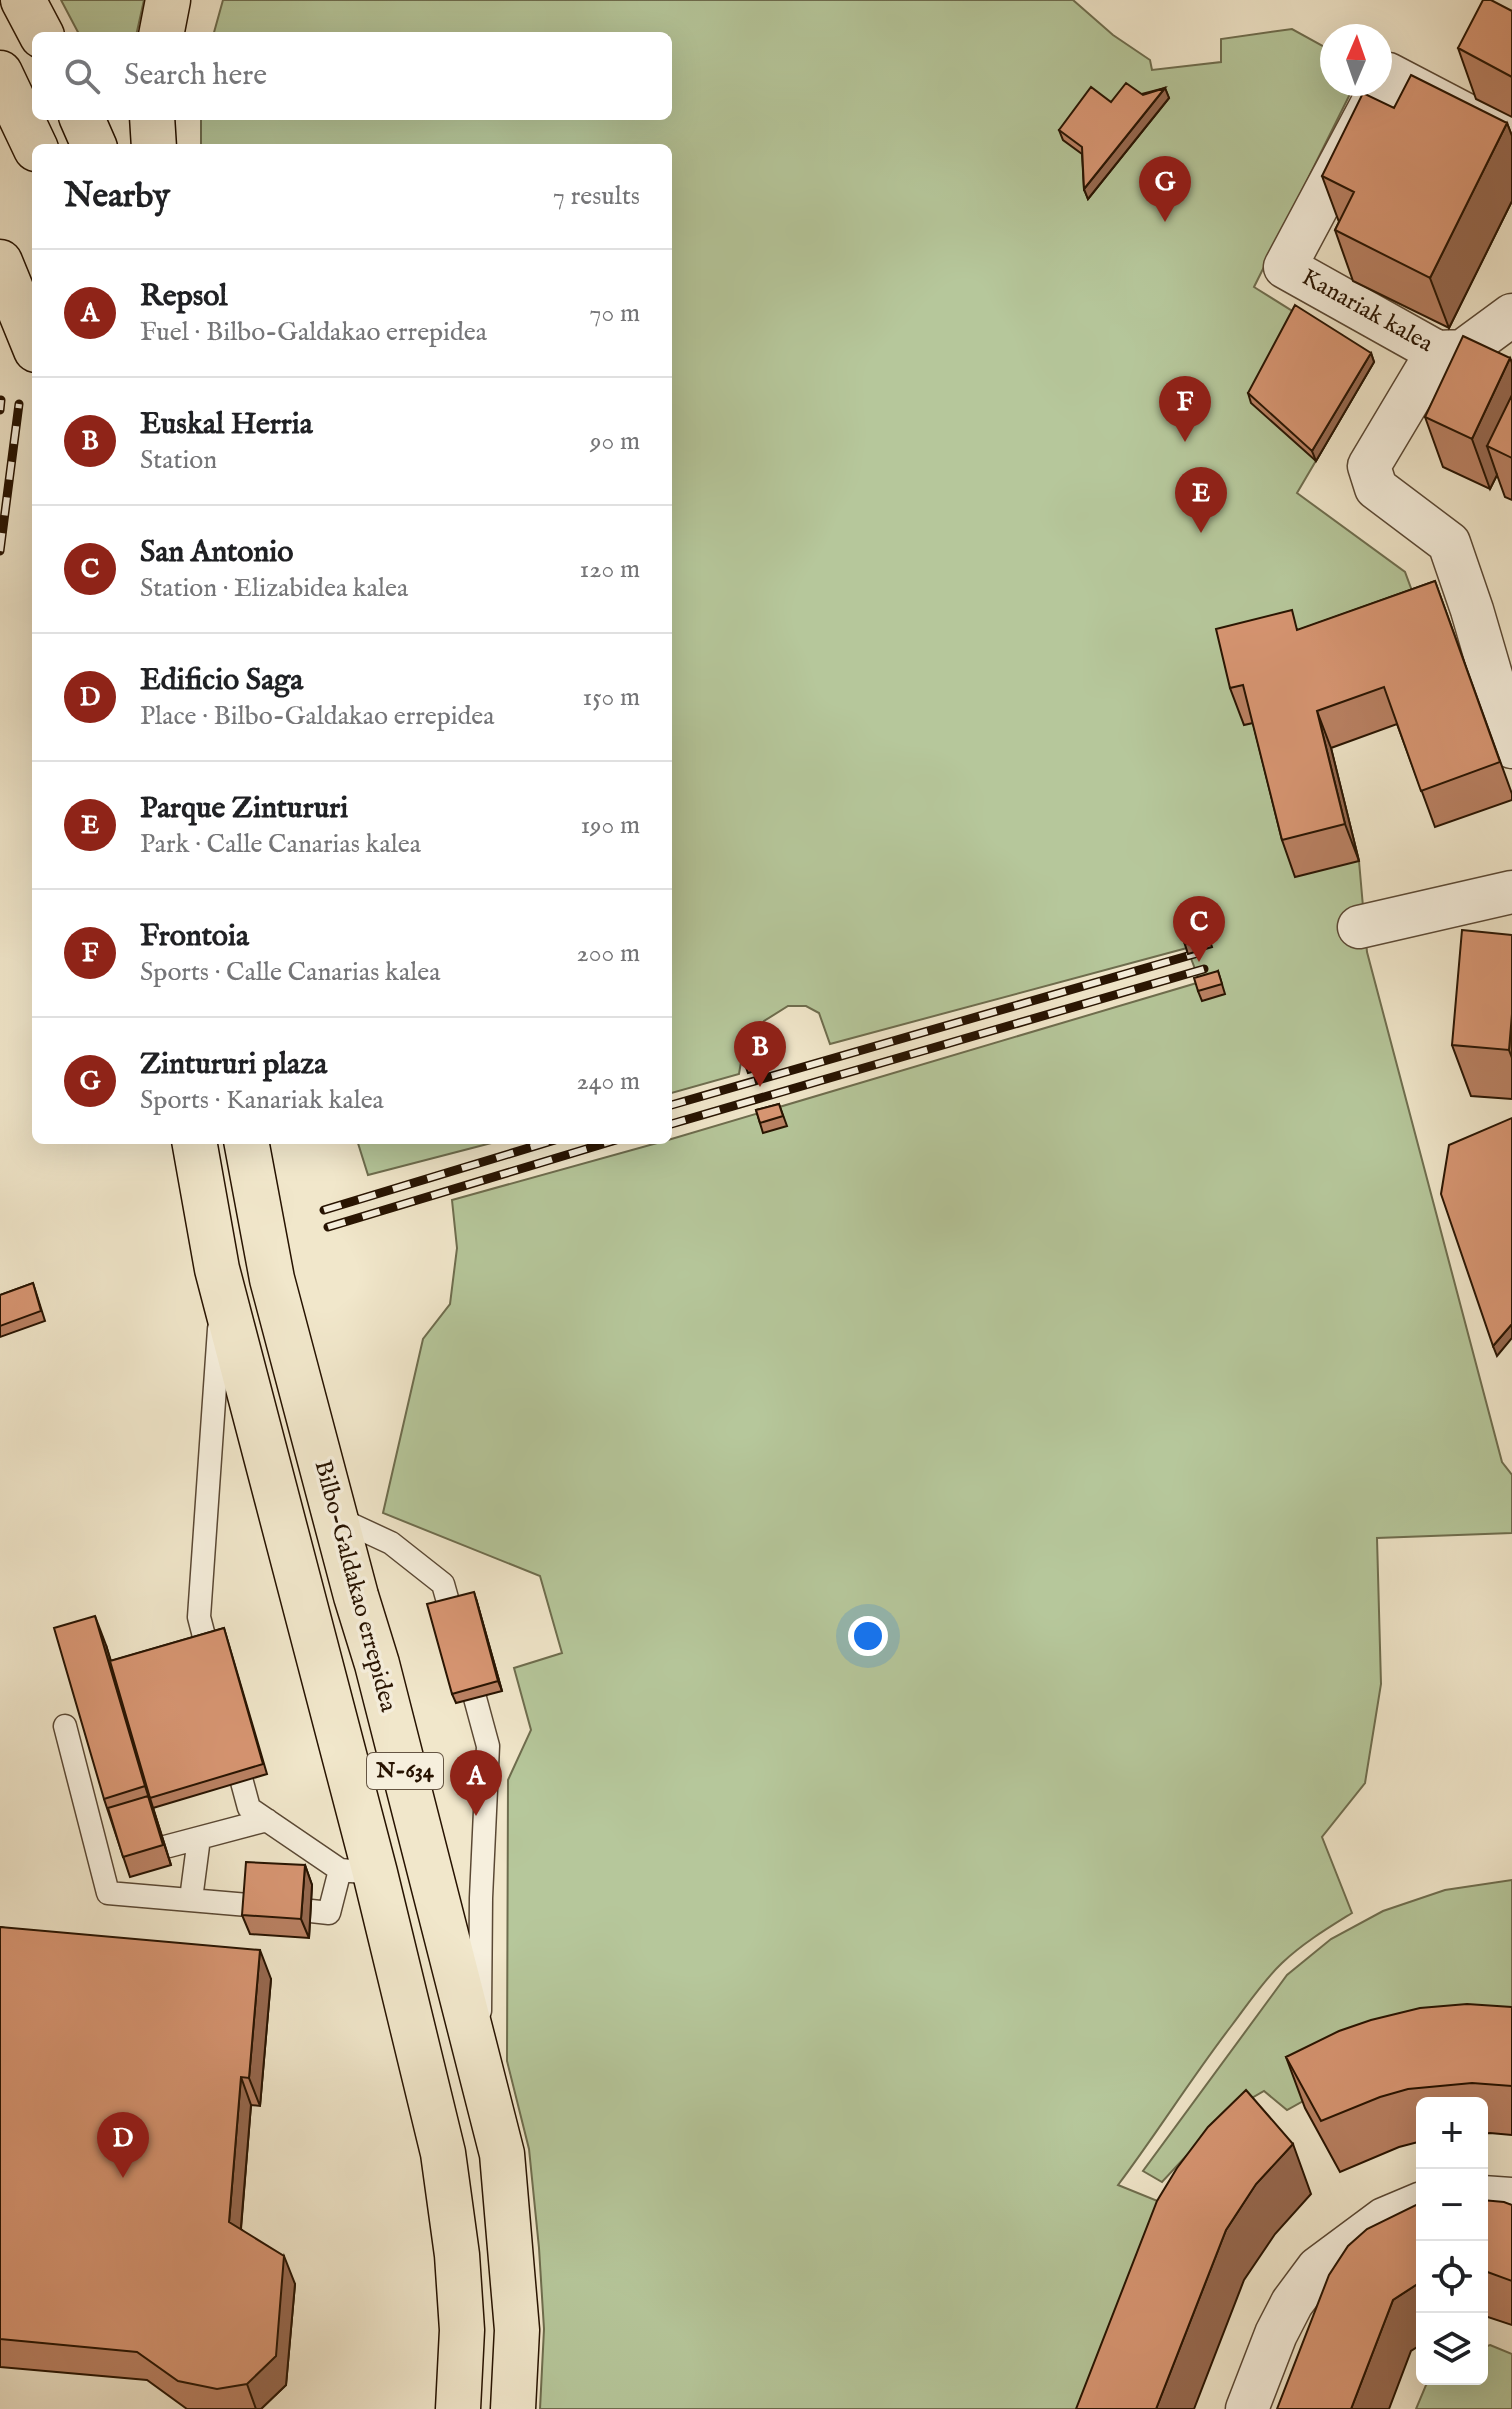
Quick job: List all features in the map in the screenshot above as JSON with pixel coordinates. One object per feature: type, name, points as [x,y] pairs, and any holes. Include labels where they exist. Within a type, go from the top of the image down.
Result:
[{"type":"highway","points":[[23,0],[40,32]]},
{"type":"highway","points":[[162,32],[168,0]]},
{"type":"highway","points":[[0,73],[34,144]]},
{"type":"highway","points":[[83,120],[93,144]]},
{"type":"highway","points":[[152,120],[154,144]]},
{"type":"highway","points":[[0,262],[32,340]]},
{"type":"highway","name":"N-634","points":[[195,1144],[223,1292],[357,1871],[443,2153],[457,2255],[462,2330],[458,2409]]},
{"type":"highway","name":"Bilbo-Galdakao errepidea","points":[[247,1144],[267,1258],[381,1679],[502,2154],[517,2330],[513,2409]]},
{"type":"street","name":"Kanariak kalea","points":[[1512,139],[1388,74],[1285,267],[1437,352],[1463,351],[1512,315]]},
{"type":"street","points":[[1437,352],[1369,466],[1376,488],[1449,543],[1512,747]]},
{"type":"street","points":[[1359,927],[1512,892]]},
{"type":"street","points":[[1488,2197],[1512,2199]]},
{"type":"street","points":[[1247,2409],[1281,2324],[1318,2268],[1384,2219],[1416,2206]]},
{"type":"lane","points":[[206,1644],[199,1617],[210,1430],[223,1292]]},
{"type":"lane","points":[[335,1517],[391,1543],[443,1584],[450,1609]]},
{"type":"lane","points":[[475,1698],[488,1746],[481,1898],[480,2069]]},
{"type":"lane","points":[[65,1726],[108,1893],[248,1905]]},
{"type":"lane","points":[[242,1782],[249,1808],[357,1871],[329,1913],[311,1911]]},
{"type":"lane","points":[[165,1847],[267,1820]]},
{"type":"lane","points":[[191,1899],[199,1838]]},
{"type":"lane","points":[[101,1864],[124,1858]]},
{"type":"green space","points":[[61,0],[144,0],[137,32],[78,32]]},
{"type":"green space","points":[[223,0],[1073,0],[1113,35],[1150,60],[1152,70],[1221,62],[1221,39],[1292,29],[1320,44],[1320,96],[1349,96],[1254,287],[1374,362],[1297,493],[1405,572],[1425,626],[1244,724],[1257,722],[1359,861],[1367,952],[1502,1462],[1512,1475],[1512,1533],[1377,1538],[1381,1684],[1365,1783],[1322,1837],[1352,1913],[1298,1949],[1268,1977],[1118,2185],[1170,2206],[1087,2409],[540,2409],[544,2329],[539,2248],[529,2149],[507,2061],[508,1780],[531,1730],[514,1668],[562,1653],[540,1576],[383,1513],[423,1339],[450,1304],[457,1248],[452,1200],[654,1144],[672,1144],[672,1139],[1200,982],[1187,948],[830,1044],[819,1013],[806,1006],[788,1006],[764,1021],[743,1050],[739,1074],[672,1093],[672,144],[201,144],[201,120],[672,120],[672,32],[214,32]]},
{"type":"green space","points":[[358,1144],[488,1144],[368,1175]]},
{"type":"green space","points":[[1512,1880],[1512,2047],[1359,2070],[1287,2110],[1264,2091],[1226,2113],[1162,2182],[1143,2171],[1287,1975],[1331,1939],[1383,1911],[1445,1890]]},
{"type":"green space","points":[[1488,2346],[1512,2354],[1512,2409],[1416,2409],[1426,2385],[1488,2385]]},
{"type":"building","points":[[1483,0],[1491,0],[1512,11],[1512,77],[1458,48]]},
{"type":"building","points":[[1411,75],[1507,123],[1430,278],[1335,230],[1354,192],[1322,176],[1362,96],[1369,96],[1394,108]]},
{"type":"building","points":[[1126,83],[1143,95],[1165,88],[1084,189],[1082,147],[1059,130],[1091,87],[1111,102]]},
{"type":"building","points":[[1295,305],[1371,353],[1312,451],[1248,393]]},
{"type":"building","points":[[1463,336],[1510,358],[1472,439],[1425,417]]},
{"type":"building","points":[[1512,395],[1512,458],[1487,446]]},
{"type":"building","points":[[1435,581],[1500,762],[1421,791],[1384,687],[1317,711],[1345,824],[1282,840],[1243,685],[1230,688],[1216,629],[1292,610],[1297,630]]},
{"type":"building","points":[[1204,924],[1208,937],[1185,944],[1181,932]]},
{"type":"building","points":[[1462,930],[1512,935],[1509,1050],[1452,1045]]},
{"type":"building","points":[[1218,971],[1222,984],[1198,991],[1194,978]]},
{"type":"building","points":[[763,1044],[767,1057],[744,1063],[740,1051]]},
{"type":"building","points":[[779,1104],[783,1116],[760,1123],[756,1110]]},
{"type":"building","points":[[1512,1118],[1512,1324],[1493,1346],[1441,1194],[1449,1145]]},
{"type":"building","points":[[33,1283],[41,1311],[0,1326],[0,1295]]},
{"type":"building","points":[[474,1592],[498,1681],[452,1694],[427,1604]]},
{"type":"building","points":[[95,1616],[145,1786],[104,1799],[54,1628]]},
{"type":"building","points":[[224,1628],[263,1764],[150,1798],[110,1661]]},
{"type":"building","points":[[148,1796],[163,1845],[123,1857],[108,1808]]},
{"type":"building","points":[[246,1862],[305,1865],[301,1919],[242,1915]]},
{"type":"building","points":[[0,1927],[260,1950],[249,2078],[241,2077],[229,2222],[284,2256],[276,2356],[247,2384],[217,2389],[178,2381],[137,2352],[0,2339]]},
{"type":"building","points":[[1467,2004],[1512,2007],[1512,2086],[1472,2083],[1408,2089],[1321,2121],[1286,2057],[1339,2031],[1371,2020],[1420,2008]]},
{"type":"building","points":[[1246,2090],[1293,2144],[1256,2184],[1226,2230],[1156,2409],[1076,2409],[1157,2201],[1208,2127]]},
{"type":"building","points":[[1488,2201],[1512,2205],[1512,2281],[1488,2272]]},
{"type":"building","points":[[1416,2205],[1416,2285],[1393,2300],[1351,2409],[1277,2409],[1329,2275],[1348,2246],[1367,2229]]},
{"type":"railway","points":[[0,410],[1,400]]},
{"type":"railway","points":[[0,551],[19,404]]},
{"type":"railway","points":[[672,1105],[1198,953]]},
{"type":"railway","points":[[672,1124],[1204,969]]},
{"type":"railway","points":[[324,1210],[542,1144]]},
{"type":"railway","points":[[328,1227],[603,1144]]},
{"type":"place","name":"Zintururi plaza","points":[[1165,222]]},
{"type":"place","name":"Frontoia","points":[[1185,442]]},
{"type":"place","name":"Parque Zintururi","points":[[1201,533]]},
{"type":"place","name":"San Antonio","points":[[1199,962]]},
{"type":"place","name":"Euskal Herria","points":[[760,1087]]},
{"type":"place","name":"Repsol","points":[[476,1816]]},
{"type":"place","name":"Edificio Saga","points":[[123,2178]]}]
